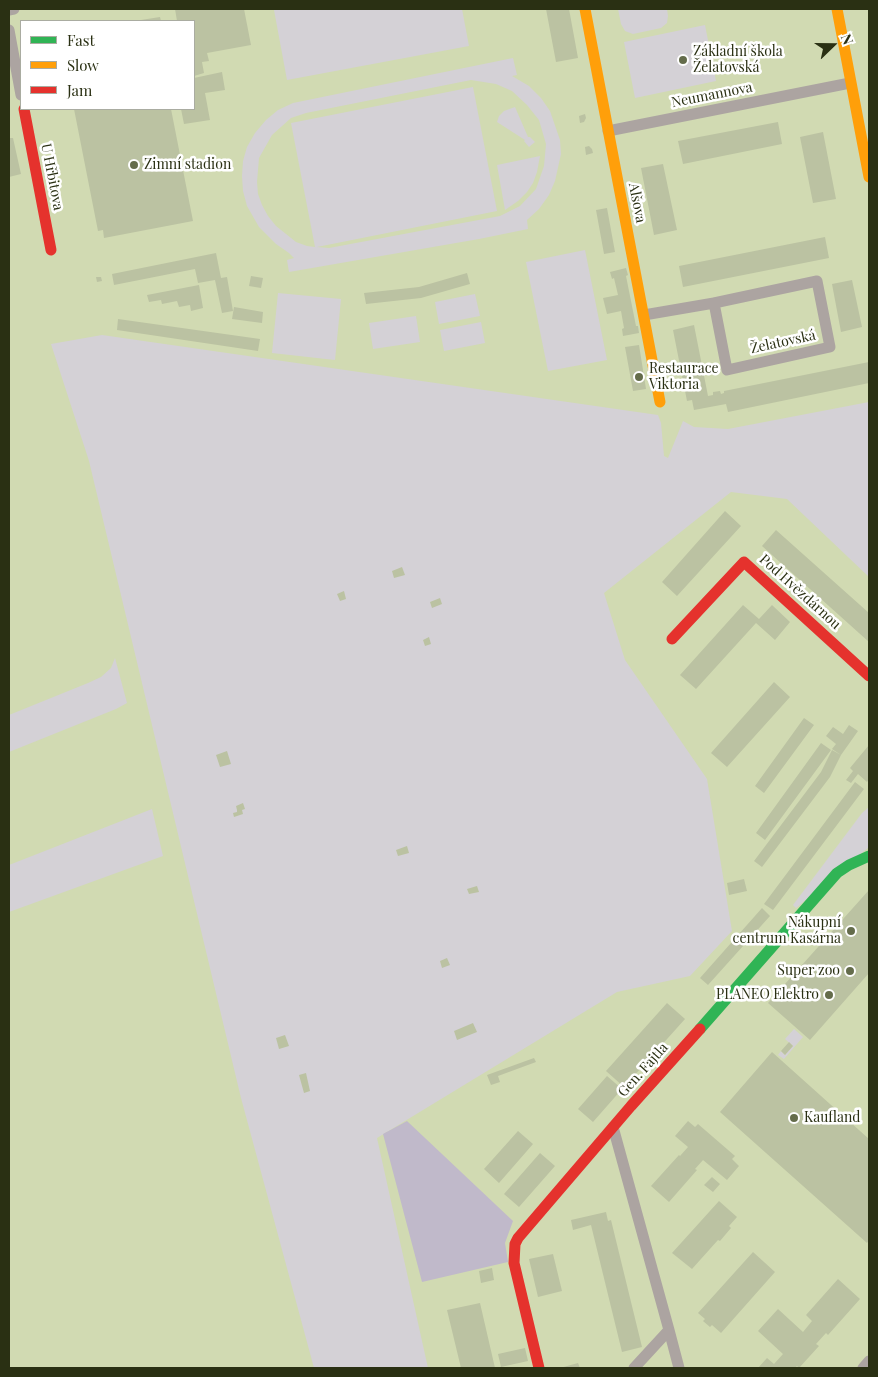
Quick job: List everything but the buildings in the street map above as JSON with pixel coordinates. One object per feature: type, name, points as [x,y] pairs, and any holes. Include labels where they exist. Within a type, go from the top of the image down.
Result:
[{"type":"street","points":[[9,10],[14,9]]},
{"type":"street","name":"Alšova","points":[[585,9],[660,402]]},
{"type":"street","points":[[836,9],[869,177]]},
{"type":"street","points":[[9,30],[20,90]]},
{"type":"street","name":"Neumannova","points":[[608,131],[850,83]]},
{"type":"street","name":"U Hřbitova","points":[[24,110],[52,250]]},
{"type":"street","name":"Želatovská","points":[[644,315],[714,303],[817,281],[830,347],[727,370],[714,303]]},
{"type":"street","name":"Pod Hvězdárnou","points":[[672,639],[744,562],[869,676]]},
{"type":"street","name":"Gen. Fajtla","points":[[538,1368],[514,1262],[515,1244],[522,1232],[837,873],[849,864],[869,856]]},
{"type":"street","points":[[613,1127],[678,1368]]},
{"type":"street","points":[[634,1368],[669,1330]]},
{"type":"street","points":[[863,1368],[869,1362]]},
{"type":"shaded area","points":[[462,9],[469,46],[287,80],[274,10]]},
{"type":"shaded area","points":[[618,9],[667,9],[667,23],[661,28],[633,34],[625,31],[621,24]]},
{"type":"shaded area","points":[[705,25],[716,81],[635,98],[624,42]]},
{"type":"shaded area","points":[[513,58],[517,75],[512,76],[529,86],[541,98],[550,111],[560,140],[561,154],[555,181],[549,195],[539,209],[527,220],[528,229],[289,272],[287,260],[294,258],[259,227],[247,206],[242,176],[243,161],[247,147],[255,133],[278,110],[293,103]],"holes":[[[471,80],[496,84],[512,91],[527,105],[539,120],[546,144],[544,166],[536,189],[520,206],[500,216],[329,248],[317,247],[497,211],[473,87],[291,123],[315,247],[296,242],[276,226],[268,216],[258,194],[259,158],[272,135],[291,118],[306,113]]]},
{"type":"shaded area","points":[[515,107],[528,137],[535,142],[529,147],[525,140],[497,122],[499,116],[504,111]]},
{"type":"shaded area","points":[[540,156],[533,183],[518,201],[505,210],[497,165]]},
{"type":"shaded area","points":[[585,250],[607,360],[548,371],[526,262]]},
{"type":"shaded area","points":[[278,293],[341,299],[335,360],[272,353]]},
{"type":"shaded area","points":[[475,294],[480,316],[439,324],[435,302]]},
{"type":"shaded area","points":[[416,316],[420,342],[373,349],[369,323]]},
{"type":"shaded area","points":[[481,322],[485,343],[444,351],[440,330]]},
{"type":"shaded area","points":[[102,335],[658,415],[661,423],[664,456],[668,458],[683,421],[694,427],[728,429],[869,402],[869,577],[787,499],[731,492],[604,593],[625,660],[707,779],[732,931],[690,976],[617,992],[377,1138],[428,1368],[314,1368],[241,1098],[89,461],[51,344]]},
{"type":"shaded area","points":[[115,658],[127,703],[9,752],[9,715],[101,677],[111,668]]},
{"type":"shaded area","points":[[869,807],[869,847],[796,908],[793,905],[862,813]]},
{"type":"shaded area","points":[[152,809],[163,856],[9,912],[9,865]]},
{"type":"shaded area","points":[[794,1029],[803,1037],[784,1059],[778,1055],[781,1051],[785,1055],[793,1046],[785,1039]]},
{"type":"shaded area","points":[[407,1121],[513,1221],[505,1243],[508,1262],[422,1282],[383,1134]]},
{"type":"traffic: fast","points":[[700,1029],[837,873],[869,856]]},
{"type":"traffic: slow","points":[[585,9],[660,402]]},
{"type":"traffic: slow","points":[[837,9],[869,177]]},
{"type":"traffic: jam","points":[[24,110],[51,250]]},
{"type":"traffic: jam","points":[[672,639],[744,562],[869,676]]},
{"type":"traffic: jam","points":[[539,1368],[514,1263],[515,1244],[518,1238],[631,1106],[700,1029]]},
{"type":"place","name":"Základní škola Želatovská","points":[[683,60]]},
{"type":"place","name":"Zimní stadion","points":[[134,165]]},
{"type":"place","name":"Restaurace Viktoria","points":[[639,377]]},
{"type":"place","name":"Nákupní centrum Kasárna","points":[[851,931]]},
{"type":"place","name":"Super zoo","points":[[850,971]]},
{"type":"place","name":"PLANEO Elektro","points":[[829,995]]},
{"type":"place","name":"Kaufland","points":[[794,1118]]}]
